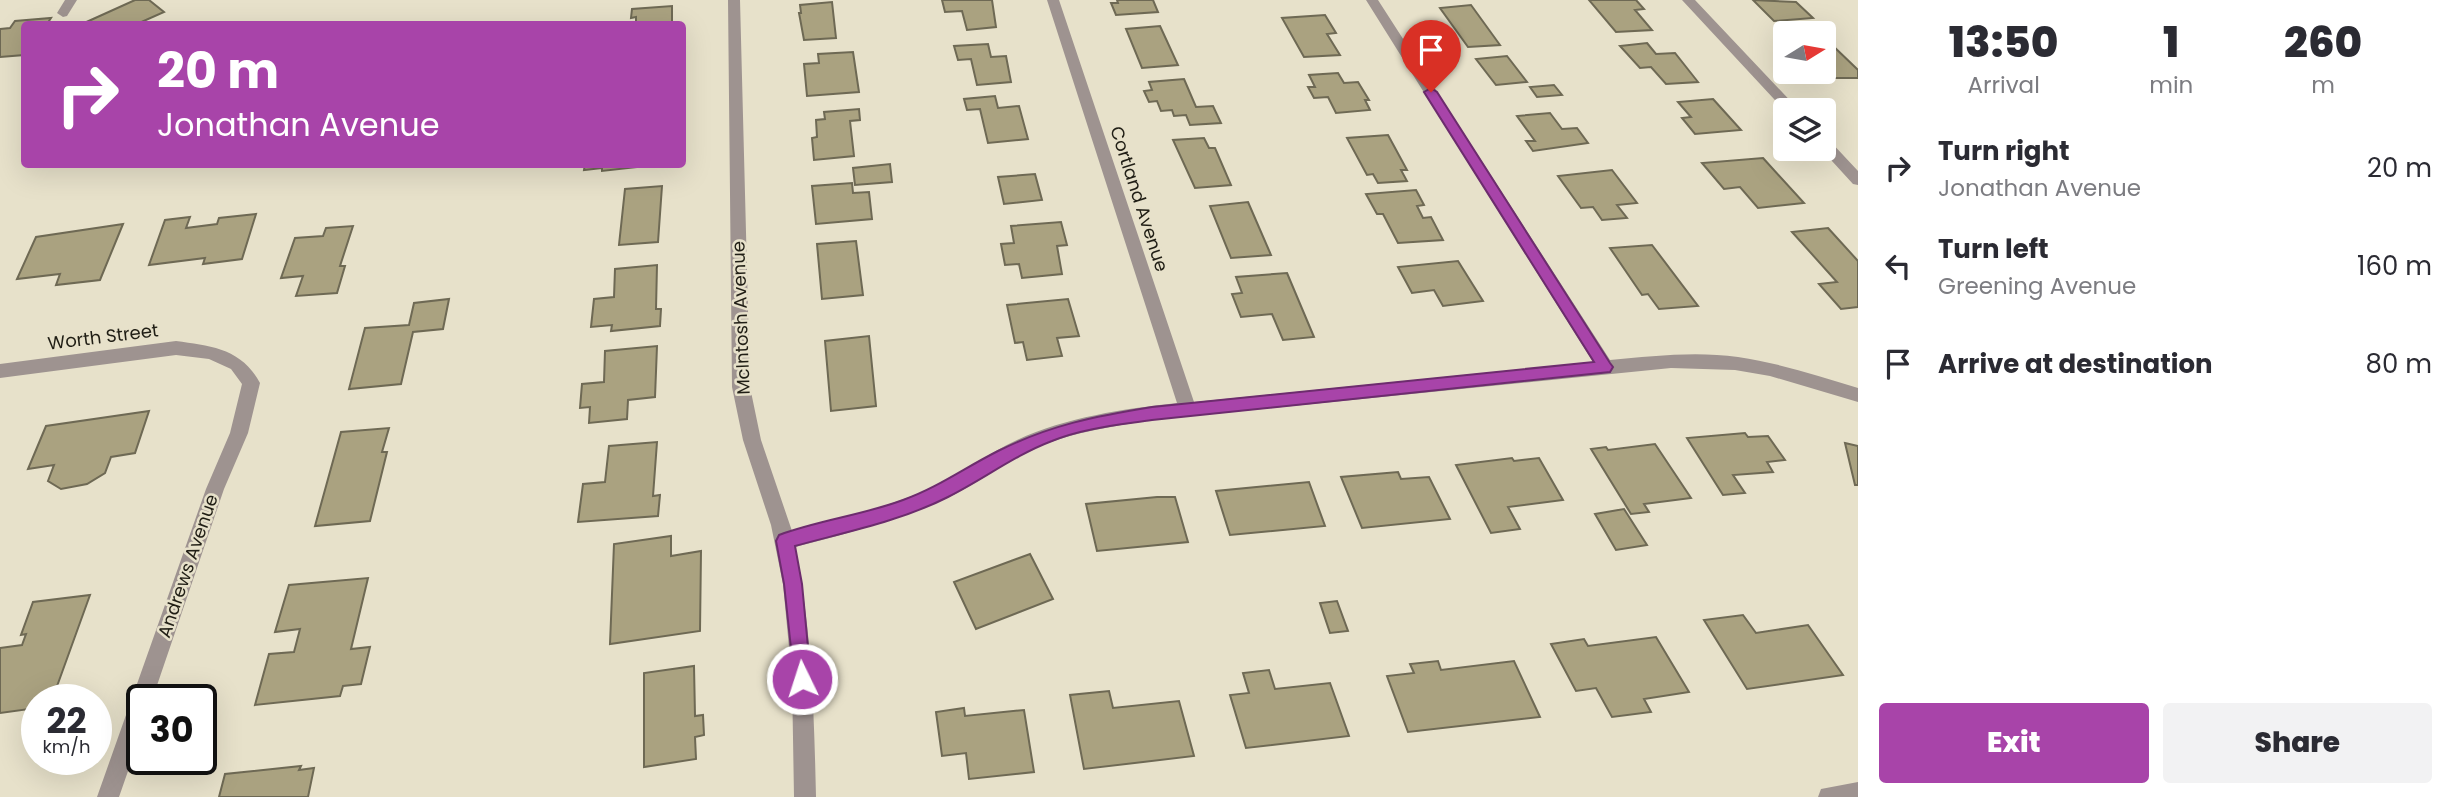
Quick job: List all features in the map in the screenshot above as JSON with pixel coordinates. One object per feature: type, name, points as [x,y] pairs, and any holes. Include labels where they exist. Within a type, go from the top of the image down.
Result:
[{"type":"street","points":[[63,13],[71,0]]},
{"type":"street","name":"McIntosh Avenue","points":[[734,0],[741,387],[752,440],[785,541],[799,630],[805,797]]},
{"type":"street","name":"Cortland Avenue","points":[[1053,0],[1188,410]]},
{"type":"street","points":[[1372,0],[1605,367]]},
{"type":"street","points":[[1688,0],[1781,98]]},
{"type":"street","points":[[1836,156],[1858,180]]},
{"type":"street","name":"Worth Street","points":[[0,371],[176,348],[211,353]]},
{"type":"street","name":"Andrews Avenue","points":[[108,797],[215,489],[247,408],[251,383],[237,364],[211,353]]},
{"type":"street","points":[[785,541],[904,508],[942,492],[1002,456],[1049,435],[1116,419],[1671,361],[1735,363],[1770,369],[1858,395]]},
{"type":"street","points":[[1829,797],[1858,793]]},
{"type":"building","points":[[135,0],[149,0],[164,12],[144,21],[89,21]]},
{"type":"building","points":[[942,0],[992,0],[996,27],[967,30],[962,11],[945,12]]},
{"type":"building","points":[[1117,0],[1153,0],[1158,12],[1116,15],[1111,3],[1118,3]]},
{"type":"building","points":[[1589,0],[1636,0],[1644,9],[1635,10],[1652,30],[1616,32]]},
{"type":"building","points":[[1753,0],[1796,2],[1813,18],[1774,21]]},
{"type":"building","points":[[832,2],[836,38],[804,40],[800,5]]},
{"type":"building","points":[[1471,5],[1500,45],[1468,47],[1440,8]]},
{"type":"building","points":[[672,6],[672,21],[636,21],[636,17],[631,18],[632,9]]},
{"type":"building","points":[[1325,15],[1336,33],[1327,34],[1340,55],[1304,57],[1282,18]]},
{"type":"building","points":[[51,18],[49,21],[21,21],[21,55],[0,57],[0,29],[10,28],[15,21]]},
{"type":"building","points":[[1160,26],[1178,65],[1142,68],[1126,29]]},
{"type":"building","points":[[1647,43],[1656,54],[1675,53],[1698,82],[1666,84],[1651,67],[1640,68],[1620,46]]},
{"type":"building","points":[[988,44],[991,57],[1006,56],[1011,82],[977,85],[971,59],[958,60],[954,46]]},
{"type":"building","points":[[1836,49],[1858,70],[1858,78],[1836,78]]},
{"type":"building","points":[[853,52],[859,92],[807,96],[804,64],[819,63],[818,54]]},
{"type":"building","points":[[1507,56],[1527,82],[1496,85],[1476,59]]},
{"type":"building","points":[[1338,73],[1344,83],[1358,82],[1369,100],[1365,100],[1370,110],[1336,113],[1328,97],[1314,98],[1308,87],[1315,87],[1309,75]]},
{"type":"building","points":[[1184,79],[1196,107],[1213,106],[1221,123],[1190,125],[1186,115],[1174,116],[1172,110],[1161,111],[1157,101],[1149,102],[1144,91],[1152,90],[1149,82]]},
{"type":"building","points":[[1554,85],[1562,95],[1537,97],[1530,87]]},
{"type":"building","points":[[995,96],[998,108],[1019,106],[1028,139],[988,143],[980,109],[967,110],[964,99]]},
{"type":"building","points":[[1713,99],[1741,130],[1695,134],[1682,118],[1691,117],[1678,102]]},
{"type":"building","points":[[859,109],[860,120],[850,121],[854,156],[814,160],[812,138],[817,137],[816,120],[825,119],[824,112]]},
{"type":"building","points":[[1550,113],[1562,129],[1577,128],[1588,143],[1533,151],[1526,141],[1535,141],[1517,116]]},
{"type":"building","points":[[1388,135],[1407,170],[1401,170],[1407,181],[1378,183],[1373,174],[1367,175],[1347,138]]},
{"type":"building","points":[[1204,138],[1209,148],[1215,148],[1231,185],[1195,188],[1173,140]]},
{"type":"building","points":[[1763,158],[1804,203],[1758,208],[1740,187],[1724,189],[1702,163]]},
{"type":"building","points":[[890,164],[892,182],[855,185],[853,168]]},
{"type":"building","points":[[602,168],[629,168],[602,171]]},
{"type":"building","points":[[1612,170],[1637,203],[1617,205],[1627,218],[1602,220],[1593,207],[1581,208],[1558,176]]},
{"type":"building","points":[[1035,174],[1042,200],[1004,204],[998,177]]},
{"type":"building","points":[[852,183],[853,193],[869,192],[872,219],[816,224],[812,186]]},
{"type":"building","points":[[662,186],[658,242],[619,245],[625,189]]},
{"type":"building","points":[[1416,190],[1424,205],[1417,206],[1423,218],[1431,217],[1443,240],[1398,243],[1383,214],[1377,214],[1366,194]]},
{"type":"building","points":[[1248,202],[1271,255],[1231,258],[1210,206]]},
{"type":"building","points":[[256,214],[242,259],[203,264],[205,258],[149,265],[165,220],[190,217],[186,228],[217,224],[219,218]]},
{"type":"building","points":[[1061,222],[1067,245],[1057,246],[1062,274],[1022,278],[1019,264],[1005,265],[1001,244],[1014,243],[1011,226]]},
{"type":"building","points":[[123,224],[100,280],[56,285],[60,274],[17,279],[36,237]]},
{"type":"building","points":[[353,226],[340,266],[345,266],[337,293],[296,296],[303,276],[281,278],[295,238],[323,236],[326,228]]},
{"type":"building","points":[[1828,228],[1858,261],[1858,307],[1841,309],[1819,284],[1837,282],[1792,232]]},
{"type":"building","points":[[856,241],[863,295],[822,299],[817,244]]},
{"type":"building","points":[[1652,245],[1698,306],[1659,309],[1648,294],[1642,295],[1610,248]]},
{"type":"building","points":[[1458,261],[1483,301],[1443,306],[1434,290],[1412,293],[1398,267]]},
{"type":"building","points":[[657,265],[656,309],[661,309],[660,326],[611,331],[612,325],[591,327],[594,299],[614,297],[615,269]]},
{"type":"building","points":[[1287,273],[1314,337],[1283,340],[1272,314],[1241,317],[1232,294],[1242,293],[1236,277]]},
{"type":"building","points":[[449,299],[443,329],[413,332],[401,384],[349,389],[365,328],[409,325],[414,303]]},
{"type":"building","points":[[1068,299],[1079,336],[1057,338],[1062,356],[1027,360],[1023,342],[1015,343],[1007,305]]},
{"type":"building","points":[[869,336],[876,406],[831,411],[825,341]]},
{"type":"building","points":[[657,346],[655,397],[628,400],[627,419],[589,423],[590,407],[580,408],[582,384],[604,382],[605,351]]},
{"type":"building","points":[[149,411],[135,453],[111,457],[105,473],[87,484],[61,489],[48,481],[54,465],[28,469],[46,426]]},
{"type":"building","points":[[389,428],[382,452],[387,452],[370,521],[315,526],[341,432]]},
{"type":"building","points":[[1745,433],[1748,437],[1768,436],[1785,460],[1767,462],[1773,472],[1733,475],[1745,493],[1723,495],[1687,438]]},
{"type":"building","points":[[657,442],[653,496],[660,495],[658,516],[578,522],[583,484],[605,482],[609,446]]},
{"type":"building","points":[[1845,443],[1858,446],[1858,485],[1855,485]]},
{"type":"building","points":[[1655,444],[1691,498],[1644,504],[1649,512],[1631,514],[1591,449],[1606,447],[1608,450]]},
{"type":"building","points":[[1512,458],[1514,461],[1539,458],[1563,500],[1508,507],[1520,529],[1491,533],[1456,465]]},
{"type":"building","points":[[1398,472],[1401,479],[1429,477],[1450,519],[1362,528],[1341,477]]},
{"type":"building","points":[[1309,482],[1325,526],[1230,535],[1216,491]]},
{"type":"building","points":[[1175,497],[1188,542],[1097,551],[1086,504]]},
{"type":"building","points":[[1624,509],[1647,545],[1616,550],[1595,514]]},
{"type":"building","points":[[671,536],[671,556],[701,551],[700,631],[610,644],[614,544]]},
{"type":"building","points":[[1030,554],[1053,599],[976,629],[954,582]]},
{"type":"building","points":[[368,578],[351,649],[370,647],[361,684],[343,686],[340,696],[255,705],[269,654],[294,652],[300,629],[275,632],[289,585]]},
{"type":"building","points":[[90,595],[58,684],[21,684],[21,710],[0,713],[0,648],[22,645],[26,634],[21,635],[33,602]]},
{"type":"building","points":[[1337,601],[1348,631],[1330,633],[1320,603]]},
{"type":"building","points":[[1743,615],[1756,633],[1808,625],[1843,675],[1747,689],[1704,620]]},
{"type":"building","points":[[1656,637],[1689,692],[1644,699],[1651,712],[1612,717],[1596,688],[1576,691],[1551,644],[1584,639],[1588,646]]},
{"type":"building","points":[[1438,661],[1441,670],[1514,661],[1540,717],[1408,732],[1387,676],[1414,673],[1410,664]]},
{"type":"building","points":[[694,666],[695,716],[703,715],[704,735],[695,737],[696,759],[644,767],[644,673]]},
{"type":"building","points":[[1269,670],[1275,689],[1330,683],[1349,736],[1246,748],[1230,695],[1249,693],[1243,673]]},
{"type":"building","points":[[1109,691],[1113,708],[1179,701],[1194,756],[1084,769],[1070,695]]},
{"type":"building","points":[[964,708],[965,716],[1024,710],[1034,772],[969,779],[966,753],[942,756],[936,712]]},
{"type":"building","points":[[301,766],[299,770],[314,768],[308,797],[219,797],[225,774]]},
{"type":"route","points":[[802,679],[799,630],[785,541],[904,508],[942,492],[1002,456],[1049,435],[1083,425],[1152,413],[1605,367],[1431,92]]}]
